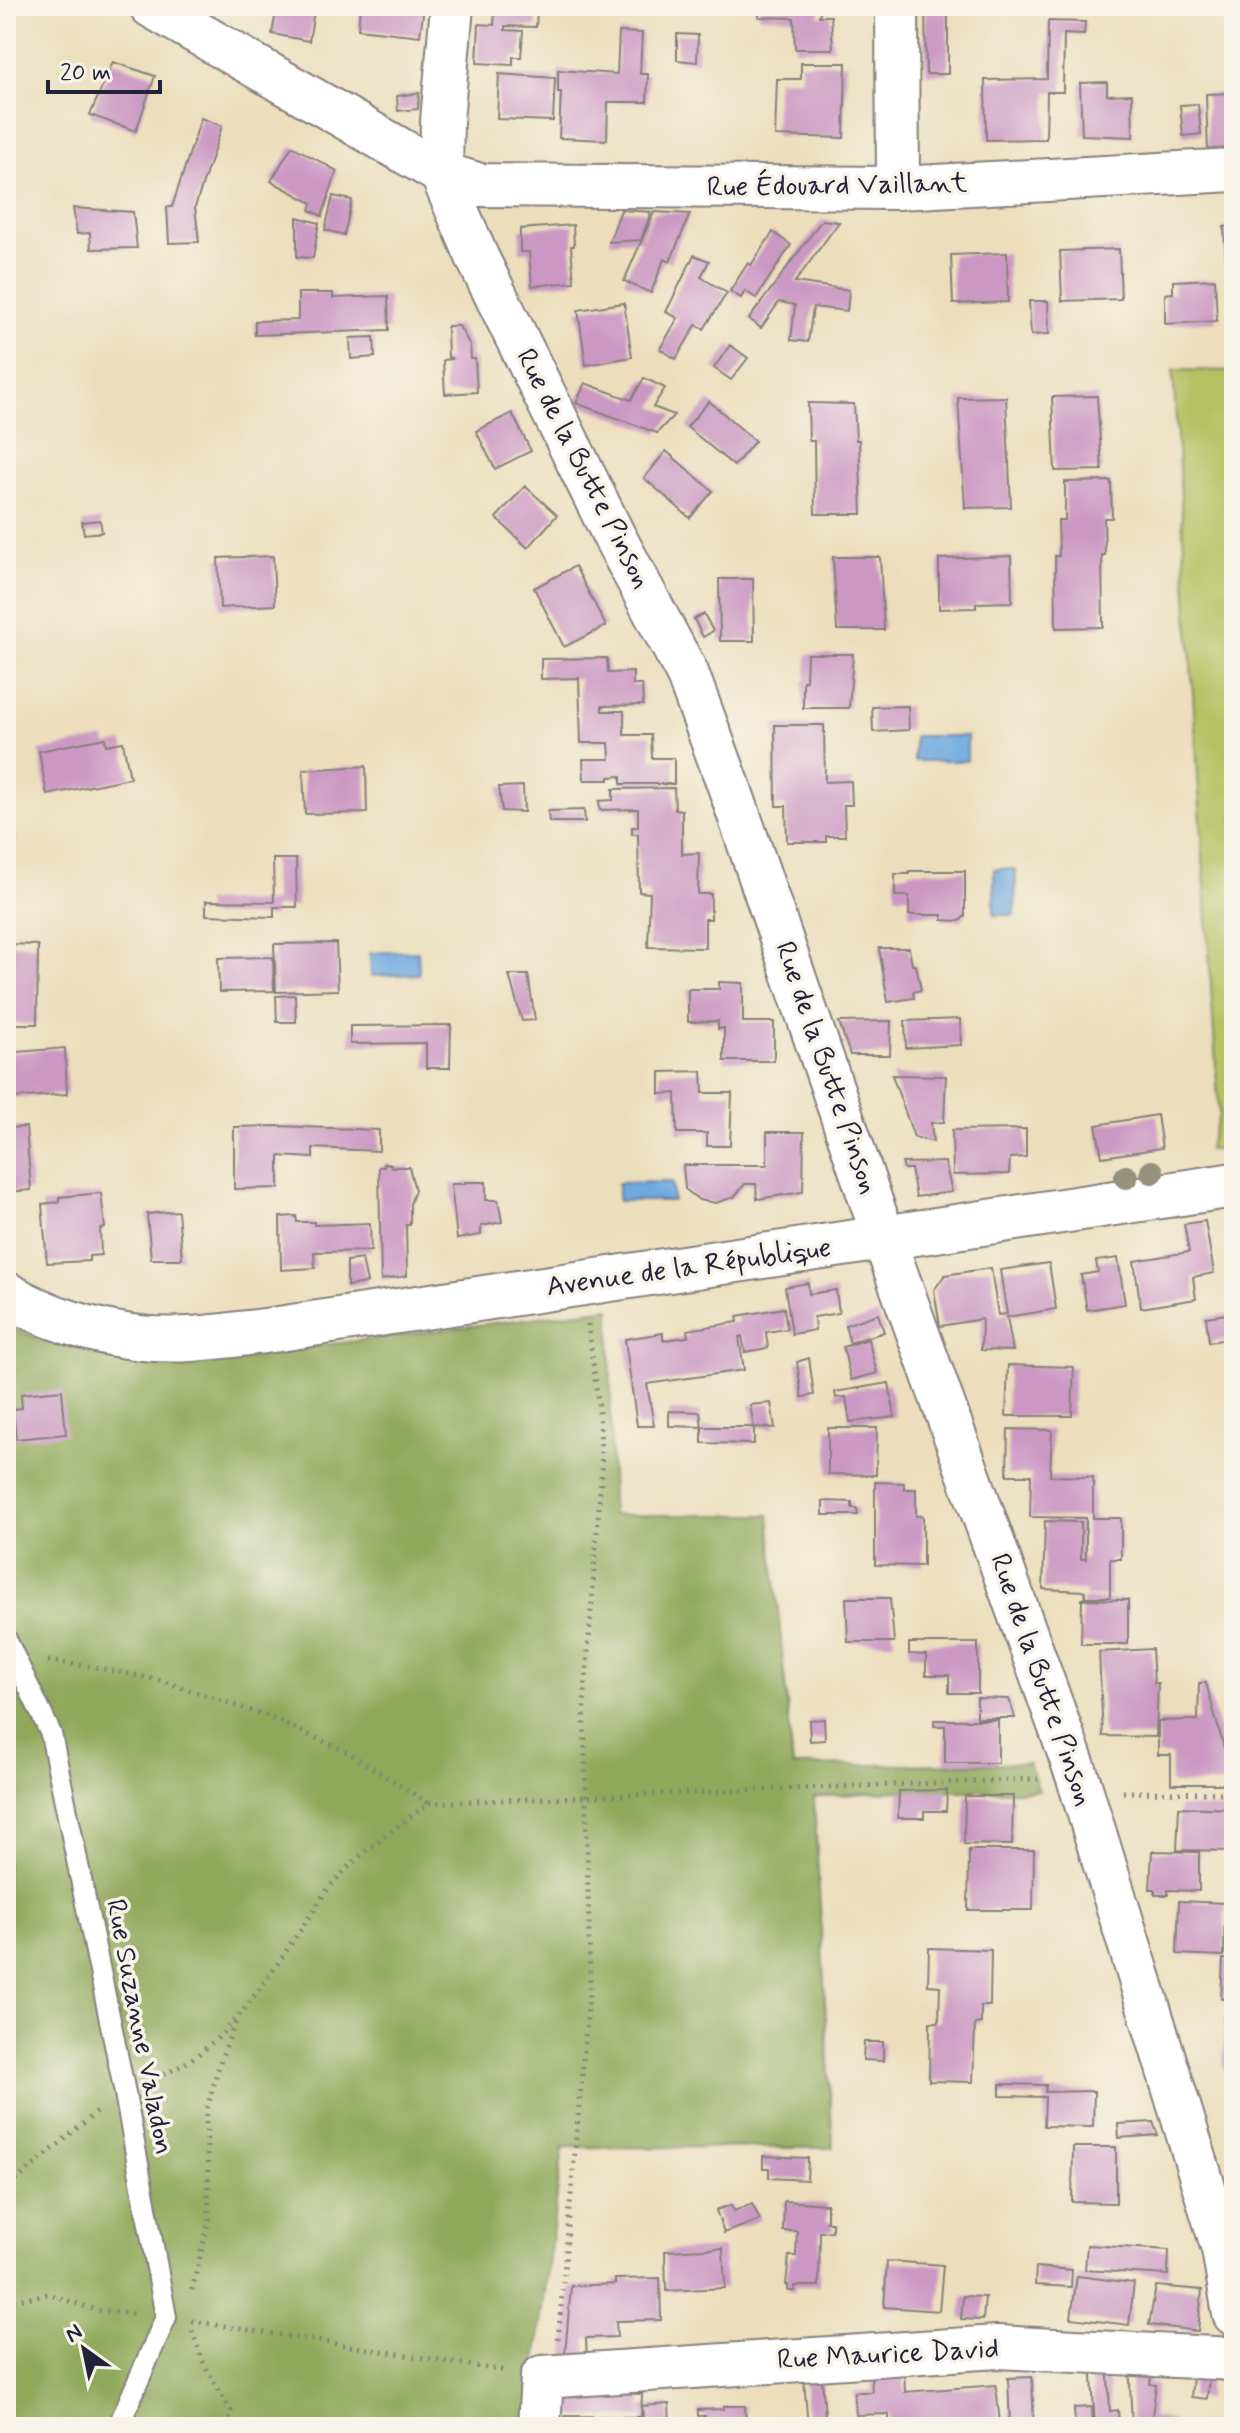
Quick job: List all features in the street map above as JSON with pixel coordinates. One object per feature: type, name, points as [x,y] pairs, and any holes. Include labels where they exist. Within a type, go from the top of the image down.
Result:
[{"type":"street","points":[[151,6],[441,173],[442,121],[452,6]]},
{"type":"street","points":[[897,6],[898,188]]},
{"type":"street","name":"Rue Édouard Vaillant","points":[[441,173],[480,185],[898,188],[1234,170]]},
{"type":"street","name":"Rue de la Butte Pinson","points":[[441,173],[478,259],[601,508],[687,673],[729,786],[884,1239],[1080,1786],[1223,2249],[1234,2314]]},
{"type":"street","name":"Avenue de la République","points":[[6,1294],[59,1319],[143,1338],[204,1337],[272,1330],[1234,1185]]},
{"type":"street","name":"Rue Maurice David","points":[[548,2376],[997,2347],[1234,2359]]},
{"type":"street","points":[[539,2427],[548,2376]]},
{"type":"lane","name":"Rue Suzanne Valadon","points":[[11,1648],[51,1734],[124,2088],[166,2317]]},
{"type":"lane","points":[[118,2427],[166,2317]]},
{"type":"path","points":[[189,2320],[548,2376],[590,1984],[584,1705],[602,1466],[599,1409],[582,1284]]},
{"type":"path","points":[[11,1648],[159,1680],[267,1716],[349,1753],[429,1803],[1080,1786],[1098,1792],[1234,1793]]},
{"type":"path","points":[[6,2193],[20,2177],[124,2088],[174,2072],[217,2039],[257,1992],[334,1882],[392,1830],[429,1803]]},
{"type":"path","points":[[191,2295],[209,2219],[206,2112],[238,2014]]},
{"type":"path","points":[[6,2179],[20,2177]]},
{"type":"path","points":[[6,2302],[48,2294],[96,2310],[166,2317]]},
{"type":"path","points":[[190,2308],[189,2320],[204,2364],[231,2411],[228,2427]]},
{"type":"green space","points":[[1173,370],[1234,371],[1234,1146],[1208,1150],[1219,1115]]},
{"type":"green space","points":[[610,1308],[612,1515],[769,1515],[793,1766],[1029,1763],[1039,1791],[899,1791],[814,1797],[833,2148],[563,2147],[528,2427],[6,2427],[6,1327],[53,1342],[186,1363]]},
{"type":"water","points":[[914,736],[967,736],[967,761],[914,761]]},
{"type":"water","points":[[994,869],[1016,869],[1015,915],[994,915]]},
{"type":"water","points":[[418,951],[419,974],[371,976],[370,953]]},
{"type":"water","points":[[672,1182],[673,1201],[618,1201],[618,1183]]},
{"type":"building","points":[[277,6],[315,6],[309,41],[272,34]]},
{"type":"building","points":[[360,6],[424,6],[420,36],[358,29]]},
{"type":"building","points":[[495,6],[550,6],[550,9],[537,9],[536,27],[505,26],[505,30],[523,31],[521,57],[513,57],[513,65],[477,63],[479,24],[494,25]]},
{"type":"building","points":[[759,6],[822,6],[819,16],[831,16],[833,49],[795,49],[794,18],[759,17]]},
{"type":"building","points":[[925,6],[948,6],[948,74],[926,74]]},
{"type":"building","points":[[1048,21],[1085,22],[1084,35],[1064,34],[1063,92],[1047,92],[1046,139],[986,140],[985,80],[1047,79]]},
{"type":"building","points":[[619,32],[642,33],[640,74],[648,74],[647,102],[608,102],[607,140],[559,138],[561,92],[558,92],[558,70],[617,74]]},
{"type":"building","points":[[677,34],[698,35],[697,62],[677,60]]},
{"type":"building","points":[[113,62],[155,76],[136,131],[90,115]]},
{"type":"building","points":[[801,63],[846,63],[844,138],[775,136],[777,79],[801,79]]},
{"type":"building","points":[[499,74],[555,78],[553,121],[497,119]]},
{"type":"building","points":[[1107,82],[1107,95],[1132,94],[1133,137],[1082,135],[1080,83]]},
{"type":"building","points":[[419,93],[418,109],[398,111],[397,96]]},
{"type":"building","points":[[1234,93],[1234,151],[1208,153],[1206,94]]},
{"type":"building","points":[[1198,104],[1201,134],[1183,136],[1180,105]]},
{"type":"building","points":[[201,118],[222,126],[195,207],[199,242],[169,243],[167,207],[172,207]]},
{"type":"building","points":[[292,146],[337,171],[322,216],[310,210],[312,203],[271,181]]},
{"type":"building","points":[[333,196],[352,200],[344,235],[325,230]]},
{"type":"building","points":[[73,208],[133,212],[137,248],[91,249],[90,233],[77,234]]},
{"type":"building","points":[[621,210],[651,212],[641,240],[609,242]]},
{"type":"building","points":[[654,212],[690,214],[670,262],[664,259],[651,293],[624,281]]},
{"type":"building","points":[[297,217],[319,223],[313,258],[297,257]]},
{"type":"building","points":[[822,220],[839,222],[795,282],[849,290],[847,311],[813,307],[808,342],[791,340],[795,305],[779,302],[761,328],[749,319]]},
{"type":"building","points":[[573,225],[574,282],[532,286],[529,252],[520,252],[520,229]]},
{"type":"building","points":[[1234,226],[1234,261],[1226,261],[1224,227]]},
{"type":"building","points":[[773,232],[791,245],[756,298],[745,291],[741,298],[730,291]]},
{"type":"building","points":[[1119,249],[1121,299],[1062,301],[1060,251]]},
{"type":"building","points":[[1007,253],[1008,302],[953,304],[951,255]]},
{"type":"building","points":[[694,255],[709,261],[701,277],[727,293],[704,329],[696,325],[676,359],[660,349],[678,318],[666,312]]},
{"type":"building","points":[[1215,279],[1217,321],[1165,324],[1165,294],[1173,293],[1173,281]]},
{"type":"building","points":[[298,293],[333,293],[333,298],[388,296],[389,330],[255,335],[255,321],[298,320]]},
{"type":"building","points":[[1029,301],[1048,301],[1049,334],[1031,335]]},
{"type":"building","points":[[624,303],[632,357],[586,365],[578,310]]},
{"type":"building","points":[[447,326],[459,326],[470,345],[471,359],[475,359],[477,392],[445,394],[443,360],[453,359],[448,357]]},
{"type":"building","points":[[374,337],[375,357],[351,359],[350,338]]},
{"type":"building","points":[[730,345],[748,358],[731,380],[714,368]]},
{"type":"building","points":[[644,378],[665,388],[653,407],[674,415],[657,433],[576,403],[585,383],[631,400]]},
{"type":"building","points":[[1097,396],[1102,470],[1055,471],[1052,397]]},
{"type":"building","points":[[1006,397],[1011,507],[965,508],[958,398]]},
{"type":"building","points":[[709,401],[755,441],[734,466],[687,427]]},
{"type":"building","points":[[808,403],[854,404],[862,514],[815,514],[814,441],[809,441]]},
{"type":"building","points":[[512,413],[531,451],[495,469],[476,431]]},
{"type":"building","points":[[666,451],[713,491],[690,518],[644,478]]},
{"type":"building","points":[[1111,481],[1112,518],[1104,518],[1103,627],[1056,628],[1055,556],[1059,556],[1058,520],[1065,520],[1065,482]]},
{"type":"building","points":[[525,486],[557,515],[528,548],[496,518]]},
{"type":"building","points":[[100,520],[102,532],[84,534],[82,522]]},
{"type":"building","points":[[273,556],[275,605],[220,608],[218,558]]},
{"type":"building","points":[[1011,556],[1012,602],[976,603],[976,608],[939,609],[939,559]]},
{"type":"building","points":[[833,557],[880,557],[884,630],[837,630]]},
{"type":"building","points":[[575,566],[606,626],[564,647],[534,588]]},
{"type":"building","points":[[719,579],[753,579],[754,641],[720,641]]},
{"type":"building","points":[[704,614],[713,631],[703,637],[694,619]]},
{"type":"building","points":[[807,654],[853,654],[849,708],[803,708]]},
{"type":"building","points":[[607,658],[608,673],[633,672],[633,685],[642,685],[643,705],[602,706],[602,711],[624,711],[624,735],[651,735],[652,758],[674,758],[674,784],[621,784],[621,776],[609,777],[609,780],[584,780],[583,759],[610,759],[609,743],[581,743],[579,678],[541,679],[541,659]]},
{"type":"building","points":[[908,706],[909,730],[873,732],[872,707]]},
{"type":"building","points":[[775,725],[824,725],[825,782],[851,781],[852,805],[844,805],[845,836],[826,836],[826,842],[787,842],[786,806],[776,806]]},
{"type":"building","points":[[105,738],[106,745],[123,742],[130,778],[47,795],[39,751]]},
{"type":"building","points":[[366,766],[367,813],[305,814],[303,770]]},
{"type":"building","points":[[523,786],[524,812],[502,811],[499,787]]},
{"type":"building","points":[[674,788],[675,809],[682,810],[682,854],[699,853],[698,894],[711,894],[711,919],[705,919],[705,948],[648,947],[650,893],[639,892],[638,834],[632,834],[632,827],[638,827],[638,809],[600,810],[599,801],[613,800],[613,789]]},
{"type":"building","points":[[584,810],[585,822],[549,822],[548,811]]},
{"type":"building","points":[[10,817],[16,843],[6,846],[6,818]]},
{"type":"building","points":[[273,859],[296,859],[297,907],[274,907],[274,917],[206,915],[206,901],[274,902]]},
{"type":"building","points":[[909,871],[965,871],[965,916],[960,921],[942,920],[942,915],[909,915],[909,896],[895,896],[895,874],[909,874]]},
{"type":"building","points":[[336,943],[338,990],[276,992],[274,944]]},
{"type":"building","points":[[6,944],[38,945],[37,1024],[6,1024]]},
{"type":"building","points":[[879,948],[909,948],[921,990],[913,992],[914,998],[888,1002]]},
{"type":"building","points":[[273,957],[274,991],[219,992],[218,958]]},
{"type":"building","points":[[509,975],[528,975],[535,1020],[522,1021]]},
{"type":"building","points":[[719,982],[743,983],[743,1022],[774,1022],[774,1061],[724,1061],[724,1028],[718,1029],[718,1021],[688,1022],[688,989],[719,989]]},
{"type":"building","points":[[295,995],[296,1022],[277,1022],[276,996]]},
{"type":"building","points":[[960,1019],[961,1045],[906,1048],[905,1021]]},
{"type":"building","points":[[891,1021],[890,1055],[850,1055],[839,1022]]},
{"type":"building","points":[[451,1025],[450,1068],[426,1068],[426,1043],[350,1044],[350,1026]]},
{"type":"building","points":[[65,1048],[67,1094],[11,1098],[6,1053]]},
{"type":"building","points":[[702,1071],[703,1093],[732,1093],[730,1146],[707,1146],[707,1133],[677,1133],[676,1093],[660,1094],[660,1072]]},
{"type":"building","points":[[892,1075],[946,1076],[944,1122],[931,1123],[933,1142],[914,1137]]},
{"type":"building","points":[[1157,1115],[1162,1148],[1102,1157],[1096,1125]]},
{"type":"building","points":[[26,1127],[31,1190],[6,1192],[6,1128]]},
{"type":"building","points":[[234,1127],[379,1130],[379,1151],[313,1148],[313,1158],[279,1156],[279,1188],[234,1189]]},
{"type":"building","points":[[1026,1129],[1026,1157],[1010,1158],[1009,1174],[953,1175],[952,1130]]},
{"type":"building","points":[[767,1132],[804,1132],[803,1192],[757,1199],[756,1184],[745,1184],[734,1197],[716,1203],[699,1200],[685,1189],[683,1165],[767,1165]]},
{"type":"building","points":[[945,1162],[952,1192],[916,1197],[911,1169],[904,1169],[902,1163]]},
{"type":"building","points":[[384,1164],[409,1167],[415,1190],[410,1204],[410,1225],[406,1225],[407,1276],[381,1280],[379,1167],[384,1167]]},
{"type":"building","points":[[486,1182],[486,1200],[498,1200],[502,1222],[481,1226],[481,1235],[457,1239],[451,1184]]},
{"type":"building","points":[[101,1193],[105,1228],[100,1229],[101,1255],[89,1256],[89,1261],[47,1263],[42,1204],[59,1202],[59,1197]]},
{"type":"building","points":[[178,1211],[182,1259],[151,1259],[147,1214]]},
{"type":"building","points":[[296,1216],[297,1222],[314,1222],[314,1225],[370,1223],[371,1251],[314,1252],[315,1268],[281,1270],[280,1217]]},
{"type":"building","points":[[1205,1221],[1214,1273],[1193,1277],[1196,1299],[1141,1308],[1134,1261],[1189,1252],[1184,1224]]},
{"type":"building","points":[[1118,1258],[1125,1304],[1087,1310],[1081,1275],[1098,1272],[1096,1261]]},
{"type":"building","points":[[362,1259],[367,1283],[347,1286],[347,1261]]},
{"type":"building","points":[[1049,1263],[1056,1309],[1007,1317],[1013,1351],[981,1350],[982,1319],[940,1326],[934,1290],[945,1275],[991,1268],[998,1315],[1007,1314],[1000,1270]]},
{"type":"building","points":[[808,1283],[809,1294],[836,1290],[839,1313],[814,1317],[815,1330],[792,1334],[785,1287]]},
{"type":"building","points":[[784,1308],[787,1329],[766,1332],[768,1348],[745,1352],[742,1336],[739,1337],[744,1370],[647,1384],[654,1426],[637,1426],[625,1339],[663,1333],[663,1340],[688,1337],[687,1330],[738,1322],[737,1316]]},
{"type":"building","points":[[1234,1313],[1234,1338],[1209,1342],[1206,1317]]},
{"type":"building","points":[[878,1314],[884,1332],[850,1343],[845,1325]]},
{"type":"building","points":[[868,1339],[877,1373],[851,1380],[843,1347]]},
{"type":"building","points":[[809,1358],[814,1395],[802,1397],[797,1362]]},
{"type":"building","points":[[1008,1365],[1074,1367],[1072,1416],[1006,1416]]},
{"type":"building","points":[[889,1383],[895,1417],[850,1422],[846,1397],[836,1398],[835,1392]]},
{"type":"building","points":[[62,1390],[66,1434],[16,1439],[13,1409],[22,1408],[21,1394]]},
{"type":"building","points":[[771,1403],[775,1428],[754,1427],[750,1405]]},
{"type":"building","points":[[669,1411],[700,1412],[702,1427],[669,1426]]},
{"type":"building","points":[[702,1427],[754,1427],[754,1444],[702,1443]]},
{"type":"building","points":[[828,1428],[877,1428],[876,1475],[828,1474]]},
{"type":"building","points":[[1008,1429],[1052,1430],[1050,1476],[1093,1477],[1093,1518],[1121,1518],[1121,1559],[1110,1559],[1110,1597],[1085,1597],[1085,1591],[1043,1589],[1045,1521],[1081,1522],[1081,1559],[1086,1559],[1086,1518],[1030,1517],[1031,1475],[1007,1475]]},
{"type":"building","points":[[875,1482],[904,1483],[904,1489],[916,1489],[916,1516],[923,1516],[923,1566],[875,1565]]},
{"type":"building","points":[[823,1501],[852,1502],[852,1508],[857,1508],[858,1515],[823,1515]]},
{"type":"building","points":[[846,1598],[890,1598],[894,1642],[848,1642]]},
{"type":"building","points":[[1082,1599],[1128,1600],[1128,1644],[1081,1644]]},
{"type":"building","points":[[909,1643],[978,1643],[978,1693],[949,1693],[949,1675],[926,1675],[926,1655],[909,1654]]},
{"type":"building","points":[[1152,1649],[1154,1683],[1158,1683],[1156,1737],[1103,1736],[1099,1652]]},
{"type":"building","points":[[1199,1683],[1206,1683],[1234,1784],[1171,1784],[1171,1755],[1158,1755],[1158,1721],[1198,1720]]},
{"type":"building","points":[[977,1698],[1009,1699],[1015,1718],[977,1718]]},
{"type":"building","points":[[824,1719],[825,1740],[810,1741],[809,1720]]},
{"type":"building","points":[[934,1720],[998,1720],[998,1763],[945,1763],[945,1726],[934,1726]]},
{"type":"building","points":[[947,1790],[946,1811],[924,1811],[924,1818],[898,1818],[899,1791]]},
{"type":"building","points":[[965,1796],[1013,1796],[1012,1845],[964,1844]]},
{"type":"building","points":[[1179,1807],[1234,1809],[1234,1851],[1177,1850]]},
{"type":"building","points":[[969,1850],[1034,1850],[1033,1910],[968,1910]]},
{"type":"building","points":[[1152,1851],[1199,1852],[1199,1891],[1168,1890],[1168,1895],[1155,1895],[1155,1889],[1150,1889]]},
{"type":"building","points":[[1179,1901],[1225,1903],[1224,1956],[1177,1954]]},
{"type":"building","points":[[929,1948],[991,1950],[990,2006],[981,2006],[981,2023],[975,2024],[973,2082],[929,2081],[930,2022],[939,2022],[940,1986],[928,1985]]},
{"type":"building","points":[[1223,1959],[1234,1960],[1234,1999],[1221,1999]]},
{"type":"building","points":[[1225,2015],[1234,2015],[1234,2072],[1223,2071]]},
{"type":"building","points":[[864,2042],[883,2042],[883,2061],[863,2060]]},
{"type":"building","points":[[1000,2084],[1046,2085],[1045,2092],[1094,2091],[1093,2127],[1044,2126],[1045,2097],[1000,2096]]},
{"type":"building","points":[[1153,2122],[1158,2135],[1119,2138],[1118,2124]]},
{"type":"building","points":[[1073,2147],[1116,2147],[1116,2203],[1072,2202]]},
{"type":"building","points":[[763,2156],[808,2158],[807,2180],[769,2178],[769,2168],[763,2168]]},
{"type":"building","points":[[784,2201],[827,2204],[827,2222],[832,2222],[832,2231],[820,2232],[819,2286],[795,2286],[795,2291],[788,2291],[789,2256],[796,2256],[797,2231],[783,2231]]},
{"type":"building","points":[[752,2204],[760,2220],[724,2233],[716,2210],[731,2205],[734,2211]]},
{"type":"building","points":[[1087,2245],[1169,2250],[1168,2275],[1085,2270]]},
{"type":"building","points":[[723,2248],[725,2288],[666,2291],[665,2251]]},
{"type":"building","points":[[887,2261],[943,2265],[939,2311],[884,2307]]},
{"type":"building","points":[[1036,2267],[1072,2270],[1071,2287],[1035,2285]]},
{"type":"building","points":[[1077,2276],[1134,2283],[1129,2325],[1071,2318]]},
{"type":"building","points":[[660,2278],[661,2320],[616,2321],[617,2337],[586,2338],[587,2361],[564,2365],[571,2286],[615,2284],[615,2279]]},
{"type":"building","points":[[1156,2286],[1202,2290],[1198,2331],[1149,2325]]},
{"type":"building","points":[[963,2296],[985,2297],[983,2320],[961,2319]]},
{"type":"building","points":[[1107,2359],[1110,2411],[1118,2410],[1119,2427],[1095,2427],[1091,2361]]},
{"type":"building","points":[[1129,2360],[1153,2362],[1150,2384],[1156,2385],[1152,2417],[1174,2420],[1173,2427],[1132,2427]]},
{"type":"building","points":[[1194,2366],[1210,2368],[1207,2399],[1191,2397]]},
{"type":"building","points":[[904,2370],[905,2392],[996,2385],[1000,2424],[889,2427],[889,2414],[856,2415],[854,2392],[872,2392],[871,2373]]},
{"type":"building","points":[[1032,2377],[1034,2427],[1010,2427],[1008,2378]]},
{"type":"building","points":[[822,2378],[826,2427],[808,2427],[804,2379]]},
{"type":"building","points":[[559,2391],[642,2394],[641,2417],[565,2416],[564,2422],[616,2424],[616,2427],[554,2427]]},
{"type":"building","points":[[669,2404],[670,2427],[644,2427],[642,2406]]},
{"type":"building","points":[[724,2406],[745,2406],[746,2427],[706,2427],[705,2416],[698,2416],[698,2410],[724,2409]]},
{"type":"building","points":[[1092,2407],[1093,2427],[1075,2427],[1074,2408]]}]
